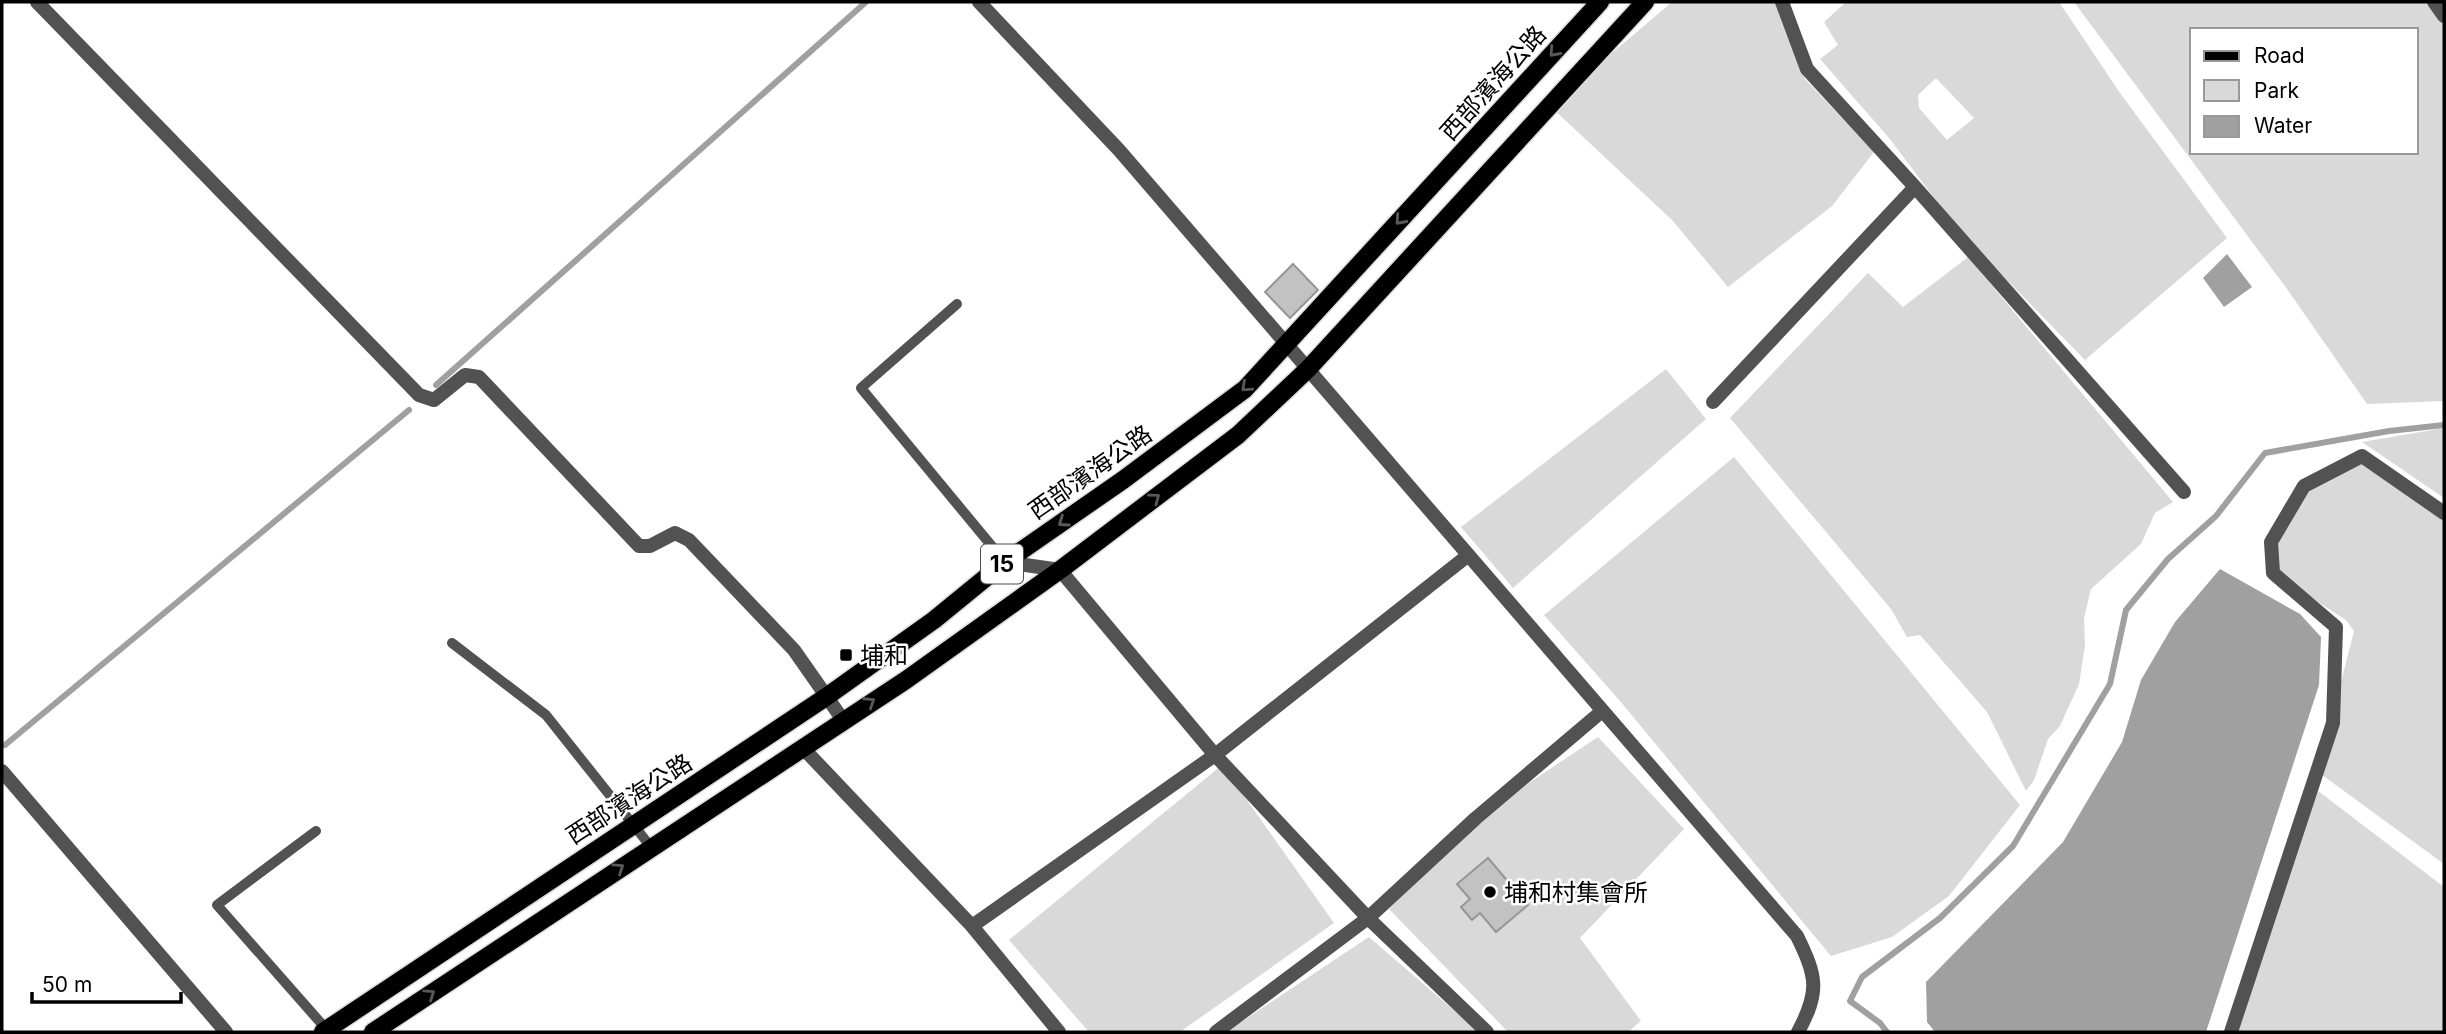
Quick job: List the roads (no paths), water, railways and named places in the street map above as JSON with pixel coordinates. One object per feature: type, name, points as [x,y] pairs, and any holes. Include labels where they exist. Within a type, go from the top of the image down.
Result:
[{"type":"main road","name":"西部濱海公路","points":[[325,1031],[825,697],[934,620],[1005,562],[1123,480],[1245,389],[1600,2]]},
{"type":"main road","name":"15","points":[[373,1032],[843,720],[1060,570],[1238,435],[1308,369],[1645,2]]},
{"type":"street","points":[[37,2],[419,395],[434,400],[465,375],[480,377],[639,546],[650,546],[675,533],[689,540],[794,650],[843,720]]},
{"type":"street","points":[[979,2],[1119,150],[1288,344],[1466,557],[1797,936],[1816,982],[1811,1009],[1798,1032]]},
{"type":"street","points":[[1782,2],[1807,69],[1915,187],[2184,492]]},
{"type":"street","points":[[2434,2],[2444,16]]},
{"type":"street","points":[[1713,402],[1915,187]]},
{"type":"street","points":[[2231,1032],[2333,723],[2336,627],[2273,573],[2271,542],[2304,486],[2362,456],[2444,513]]},
{"type":"street","points":[[972,926],[1215,755],[1466,557]]},
{"type":"street","points":[[1005,562],[1060,570],[1215,755],[1368,918],[1487,1032]]},
{"type":"street","points":[[1216,1032],[1368,918],[1476,818],[1601,712]]},
{"type":"street","points":[[802,747],[972,926],[1059,1032]]},
{"type":"street","points":[[2,771],[226,1032]]},
{"type":"lane","points":[[957,304],[861,388],[1005,562]]},
{"type":"lane","points":[[452,643],[546,715],[651,847]]},
{"type":"lane","points":[[316,831],[217,905],[325,1031]]},
{"type":"water","points":[[2227,254],[2252,287],[2224,307],[2203,278]]},
{"type":"water","points":[[2220,569],[2300,614],[2321,637],[2319,685],[2206,1032],[1935,1032],[1927,1022],[1926,982],[2063,842],[2122,742],[2141,680],[2175,622]]},
{"type":"waterway","points":[[436,385],[866,2]]},
{"type":"waterway","points":[[5,745],[409,410]]},
{"type":"waterway","points":[[1887,1032],[1880,1023],[1850,1001],[1862,977],[1940,918],[2013,846],[2110,684],[2126,610],[2168,559],[2216,516],[2265,453],[2389,431],[2444,425]]},
{"type":"place","name":"埔和","points":[[846,655]]},
{"type":"place","name":"埔和村集會所","points":[[1490,892]]}]
